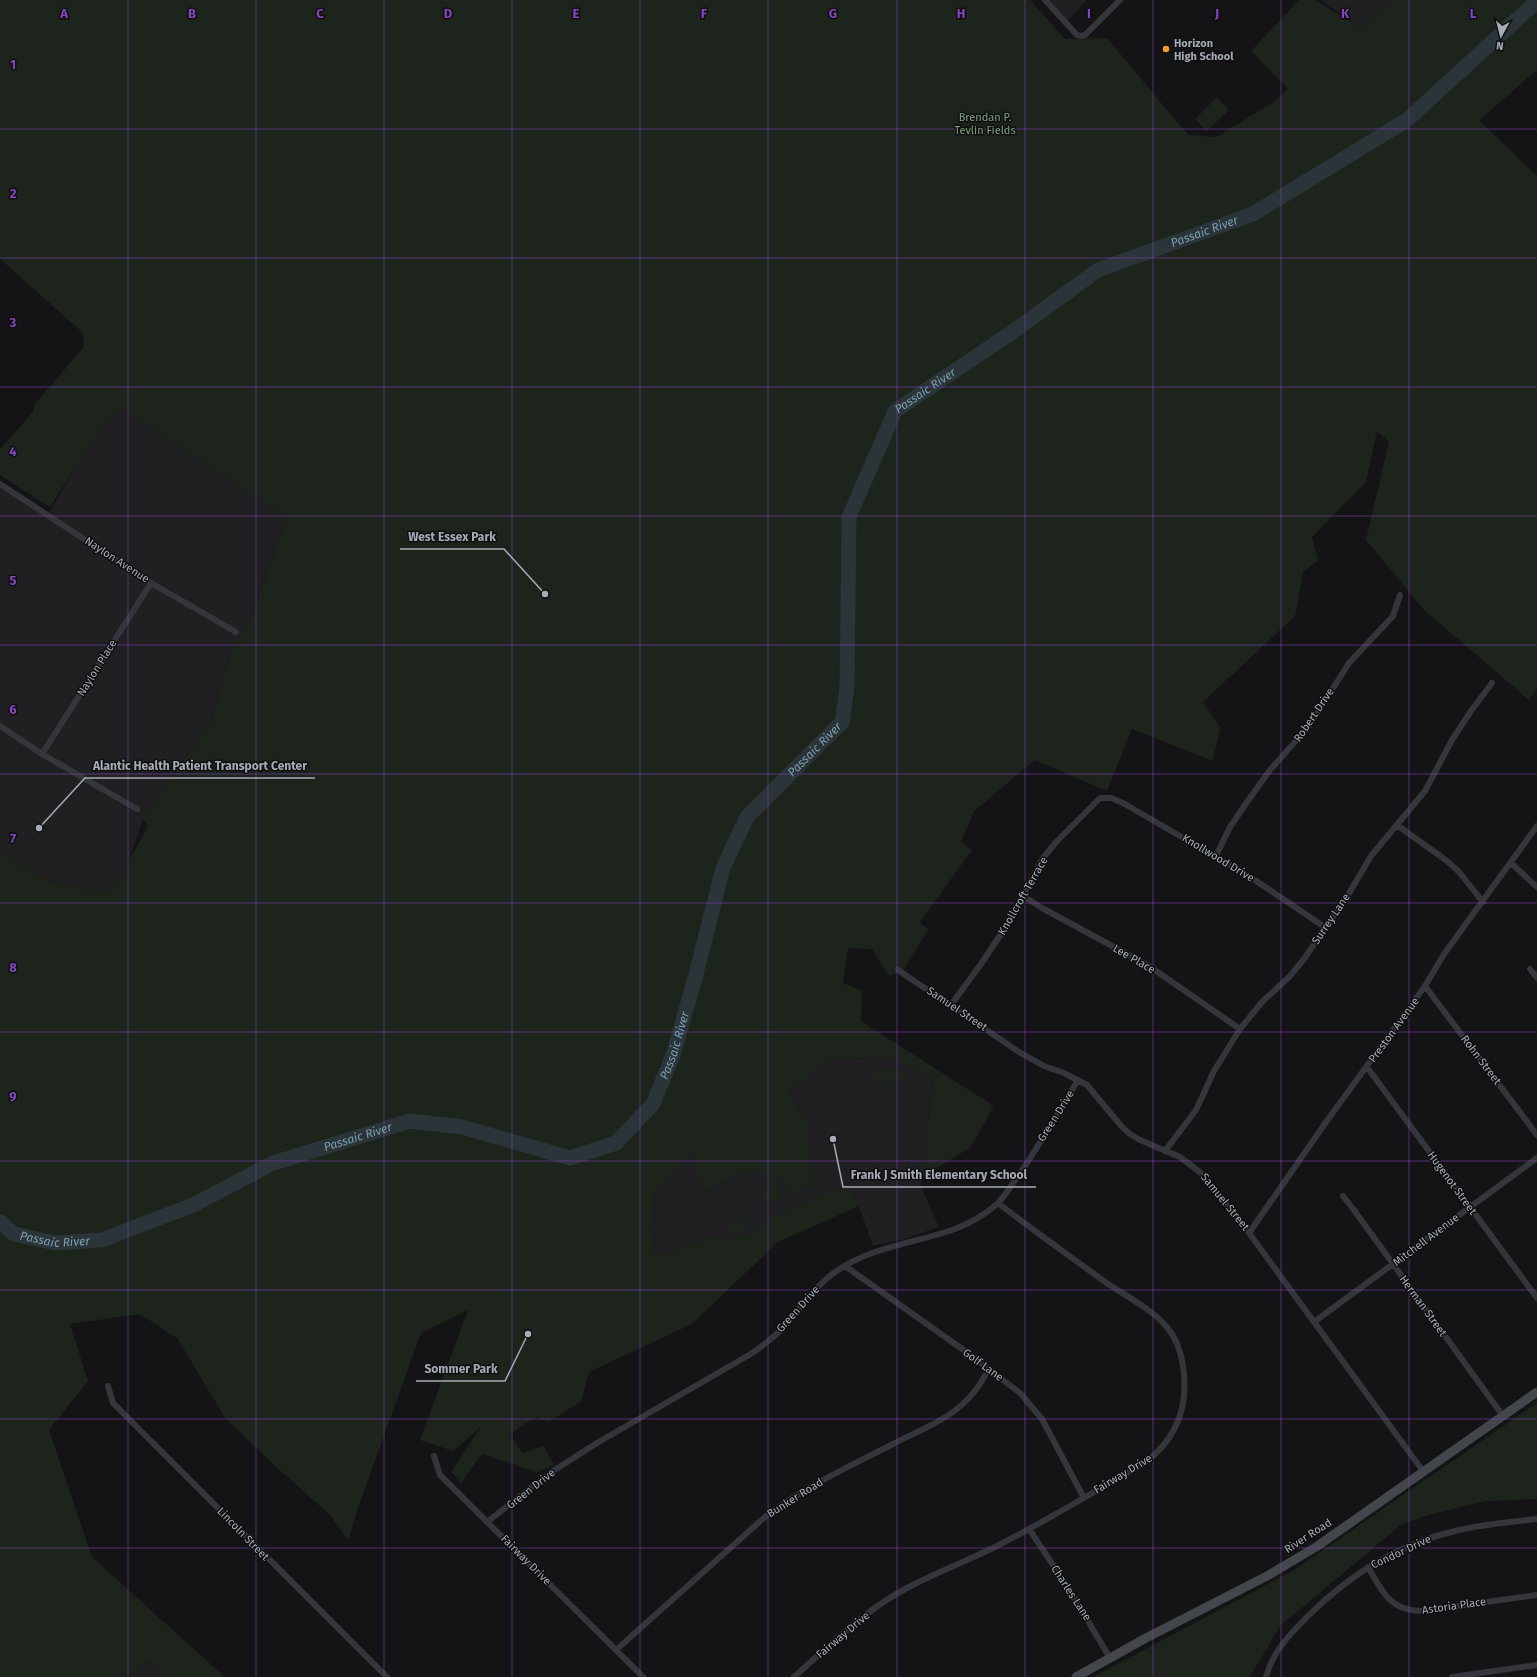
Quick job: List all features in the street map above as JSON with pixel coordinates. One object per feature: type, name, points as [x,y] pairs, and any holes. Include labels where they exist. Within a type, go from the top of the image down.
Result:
[{"type":"street","points":[[1045,0],[1077,35],[1081,36],[1085,35],[1120,0]]},
{"type":"street","name":"Naylon Avenue","points":[[0,484],[151,583],[236,632]]},
{"type":"street","name":"Naylon Place","points":[[42,754],[151,583]]},
{"type":"street","name":"Robert Drive","points":[[1216,856],[1230,827],[1270,770],[1292,748],[1309,726],[1349,663],[1393,616],[1400,595]]},
{"type":"street","name":"Surrey Lane","points":[[1165,1151],[1196,1110],[1214,1071],[1240,1029],[1262,1002],[1289,978],[1304,960],[1348,895],[1370,856],[1425,791],[1452,740],[1492,683]]},
{"type":"street","points":[[0,726],[42,754],[137,809]]},
{"type":"street","name":"Knollwood Drive","points":[[1105,797],[1111,798],[1123,804],[1216,856],[1249,876],[1326,928]]},
{"type":"street","name":"Knollcroft Terrace","points":[[951,1005],[993,946],[1044,858],[1057,841],[1100,798],[1105,797]]},
{"type":"street","points":[[1397,825],[1447,861],[1459,872],[1483,902]]},
{"type":"street","name":"Preston Avenue","points":[[1249,1233],[1326,1122],[1425,986],[1444,954],[1537,826]]},
{"type":"street","points":[[1511,863],[1537,887]]},
{"type":"street","name":"Lee Place","points":[[1023,896],[1042,908],[1149,966],[1240,1029]]},
{"type":"street","points":[[1530,969],[1537,978]]},
{"type":"street","name":"Samuel Street","points":[[898,970],[1019,1052],[1044,1066],[1087,1085],[1130,1134],[1180,1158],[1201,1173],[1249,1233],[1423,1471]]},
{"type":"street","name":"Rohn Street","points":[[1425,986],[1537,1134]]},
{"type":"street","name":"Hugenot Street","points":[[1367,1067],[1537,1298]]},
{"type":"street","name":"Green Drive","points":[[487,1522],[550,1473],[597,1443],[749,1356],[780,1331],[820,1285],[838,1270],[862,1256],[970,1223],[998,1203],[1027,1162],[1078,1080]]},
{"type":"street","name":"Mitchell Avenue","points":[[1314,1322],[1537,1158]]},
{"type":"street","name":"Herman Street","points":[[1342,1196],[1394,1264],[1503,1416]]},
{"type":"street","name":"Fairway Drive","points":[[794,1677],[860,1619],[883,1602],[1029,1529],[1146,1462],[1155,1455],[1170,1438],[1180,1420],[1184,1402],[1185,1374],[1182,1358],[1174,1337],[1160,1320],[998,1203]]},
{"type":"street","name":"Golf Lane","points":[[845,1266],[989,1369],[1020,1393],[1042,1419],[1084,1498]]},
{"type":"street","name":"Bunker Road","points":[[616,1650],[766,1516],[784,1502],[895,1442],[939,1421],[961,1406],[974,1393],[989,1369]]},
{"type":"street","name":"Lincoln Street","points":[[108,1386],[113,1403],[387,1677]]},
{"type":"street","name":"River Road","points":[[1076,1677],[1267,1576],[1316,1547],[1537,1392]]},
{"type":"street","name":"Fairway Drive","points":[[434,1456],[440,1476],[643,1677]]},
{"type":"street","name":"Condor Drive","points":[[1266,1677],[1274,1656],[1292,1633],[1333,1592],[1368,1567],[1388,1556],[1436,1536],[1488,1524],[1537,1518]]},
{"type":"street","name":"Charles Lane","points":[[1029,1529],[1067,1586],[1110,1658]]},
{"type":"street","name":"Astoria Place","points":[[1368,1567],[1389,1601],[1407,1610],[1421,1611],[1537,1595]]},
{"type":"street","points":[[1452,1677],[1537,1665]]},
{"type":"shaded area","points":[[1047,0],[1086,0],[1067,22]]},
{"type":"shaded area","points":[[1321,0],[1395,0],[1360,27]]},
{"type":"shaded area","points":[[120,408],[286,517],[251,618],[232,648],[211,721],[143,819],[124,874],[102,893],[47,880],[0,853],[0,483],[48,514],[97,433]]},
{"type":"shaded area","points":[[879,1056],[933,1078],[921,1187],[939,1227],[904,1239],[873,1246],[852,1191],[767,1219],[758,1231],[726,1241],[717,1234],[655,1257],[653,1194],[694,1151],[703,1194],[747,1171],[781,1179],[806,1119],[789,1093],[830,1059],[846,1060]]},
{"type":"shaded area","points":[[149,1660],[164,1677],[126,1677]]},
{"type":"green space","name":"Brendan P. Tevlin Fields","points":[[0,0],[1030,0],[1065,39],[1107,38],[1188,135],[1216,137],[1272,103],[1288,89],[1251,51],[1299,0],[1315,0],[1360,27],[1395,0],[1537,0],[1537,70],[1479,120],[1537,176],[1537,689],[1529,700],[1424,610],[1366,540],[1389,442],[1377,431],[1366,482],[1312,537],[1318,560],[1303,572],[1295,616],[1203,702],[1220,727],[1213,761],[1132,729],[1107,791],[1035,760],[974,811],[961,842],[972,850],[920,922],[928,930],[903,971],[889,976],[872,949],[848,948],[843,983],[862,991],[861,1021],[994,1106],[971,1147],[922,1177],[933,1078],[879,1056],[846,1060],[830,1059],[789,1093],[806,1119],[814,1186],[791,1192],[781,1179],[776,1178],[784,1198],[767,1204],[759,1185],[775,1178],[747,1171],[702,1194],[693,1152],[653,1194],[655,1257],[717,1234],[726,1241],[758,1231],[767,1219],[836,1190],[852,1191],[859,1206],[778,1242],[692,1324],[589,1372],[581,1401],[549,1422],[536,1417],[510,1434],[522,1453],[544,1446],[554,1465],[537,1472],[482,1454],[461,1483],[451,1472],[481,1427],[453,1451],[420,1440],[468,1310],[421,1333],[358,1508],[348,1540],[330,1515],[274,1465],[225,1418],[178,1339],[140,1314],[70,1324],[88,1381],[49,1430],[92,1557],[225,1677],[164,1677],[149,1660],[126,1677],[0,1677],[0,853],[47,880],[102,893],[124,874],[127,868],[125,867],[148,827],[143,819],[211,721],[232,648],[252,616],[286,517],[120,408],[103,426],[50,507],[0,475],[0,449],[34,411],[34,405],[84,347],[83,333],[0,259]]},
{"type":"green space","points":[[1217,97],[1229,110],[1207,131],[1195,119]]},
{"type":"green space","points":[[904,1068],[905,1081],[890,1081],[884,1083],[874,1081],[871,1073],[889,1069]]},
{"type":"green space","points":[[744,1218],[747,1229],[730,1234],[726,1223]]},
{"type":"green space","points":[[1537,1403],[1537,1499],[1486,1501],[1432,1514],[1402,1524],[1280,1626],[1250,1677],[1093,1677],[1294,1570]]},
{"type":"waterway","name":"Passaic River","points":[[0,1222],[14,1234],[55,1243],[102,1240],[193,1205],[273,1163],[410,1121],[462,1127],[570,1158],[616,1143],[653,1104],[673,1055],[695,978],[723,868],[747,817],[842,722],[847,688],[849,517],[895,411],[1011,333],[1098,270],[1253,214],[1407,120],[1537,1]]},
{"type":"place","name":"Horizon High School","points":[[1166,49]]},
{"type":"place","name":"West Essex Park","points":[[545,594]]},
{"type":"place","name":"Alantic Health Patient Transport Center","points":[[39,828]]},
{"type":"place","name":"Frank J Smith Elementary School","points":[[833,1139]]},
{"type":"place","name":"Sommer Park","points":[[528,1334]]}]
